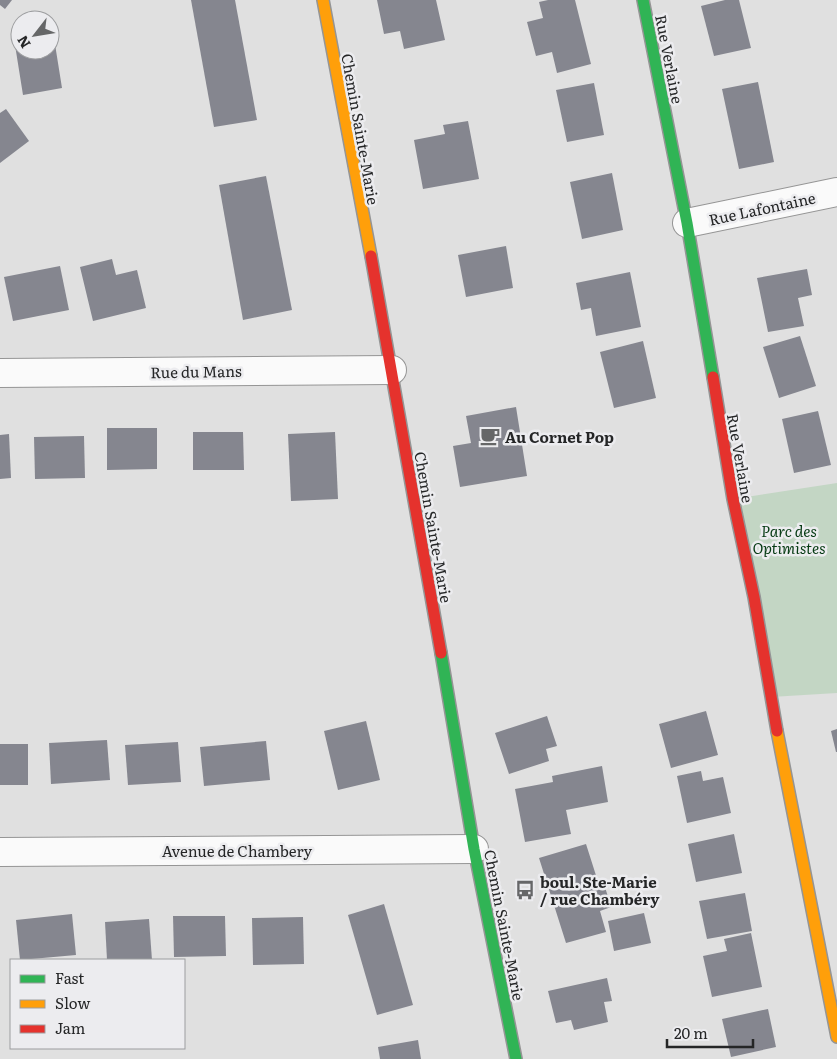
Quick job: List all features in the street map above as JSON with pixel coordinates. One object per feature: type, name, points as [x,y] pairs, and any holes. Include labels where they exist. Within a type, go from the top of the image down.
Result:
[{"type":"street","name":"Chemin Sainte-Marie","points":[[323,0],[392,370],[474,849],[516,1059]]},
{"type":"street","name":"Rue Verlaine","points":[[643,0],[687,223],[732,499],[754,596],[764,663],[837,1037]]},
{"type":"street","name":"Rue Lafontaine","points":[[687,223],[837,192]]},
{"type":"street","name":"Rue du Mans","points":[[0,373],[392,370]]},
{"type":"street","name":"Avenue de Chambery","points":[[0,852],[474,849]]},
{"type":"green space","name":"Parc des Optimistes","points":[[837,483],[837,693],[771,697],[733,499]]},
{"type":"building","points":[[0,0],[12,0],[5,9],[0,5]]},
{"type":"building","points":[[191,0],[235,0],[257,120],[214,127]]},
{"type":"building","points":[[377,0],[436,0],[445,40],[404,49],[400,31],[384,34]]},
{"type":"building","points":[[575,0],[591,64],[557,73],[552,52],[536,56],[527,22],[543,18],[539,2]]},
{"type":"building","points":[[725,0],[739,0],[751,48],[714,56],[701,6]]},
{"type":"building","points":[[17,60],[58,60],[62,88],[23,95]]},
{"type":"building","points":[[758,82],[774,162],[739,169],[722,89]]},
{"type":"building","points":[[594,83],[604,135],[567,142],[556,90]]},
{"type":"building","points":[[6,109],[29,141],[0,163],[0,113]]},
{"type":"building","points":[[468,121],[479,179],[423,189],[414,140],[445,134],[443,125]]},
{"type":"building","points":[[612,173],[623,230],[582,239],[570,182]]},
{"type":"building","points":[[266,176],[292,310],[243,320],[219,185]]},
{"type":"building","points":[[506,246],[513,288],[466,297],[458,255]]},
{"type":"building","points":[[112,259],[116,275],[137,270],[146,308],[93,321],[80,267]]},
{"type":"building","points":[[60,266],[69,310],[13,321],[4,277]]},
{"type":"building","points":[[807,269],[812,295],[798,298],[804,326],[768,332],[757,278]]},
{"type":"building","points":[[630,272],[641,327],[596,336],[591,308],[581,310],[576,283]]},
{"type":"building","points":[[800,336],[816,386],[779,398],[763,347]]},
{"type":"building","points":[[643,341],[656,398],[614,408],[600,352]]},
{"type":"building","points":[[516,407],[527,476],[460,487],[453,446],[471,443],[466,416]]},
{"type":"building","points":[[818,411],[831,465],[794,473],[782,419]]},
{"type":"building","points":[[107,428],[157,428],[157,469],[107,470]]},
{"type":"building","points":[[193,432],[243,432],[244,470],[193,470]]},
{"type":"building","points":[[335,432],[338,499],[291,501],[288,434]]},
{"type":"building","points":[[9,434],[11,478],[0,479],[0,435]]},
{"type":"building","points":[[84,436],[85,478],[35,479],[34,437]]},
{"type":"building","points":[[706,711],[718,755],[671,768],[659,724]]},
{"type":"building","points":[[547,716],[557,746],[546,749],[549,761],[509,774],[495,733]]},
{"type":"building","points":[[366,721],[380,780],[338,790],[324,731]]},
{"type":"building","points":[[837,729],[837,752],[836,752],[831,731]]},
{"type":"building","points":[[107,740],[110,780],[51,784],[49,743]]},
{"type":"building","points":[[266,741],[270,780],[204,786],[200,747]]},
{"type":"building","points":[[178,742],[181,782],[128,785],[125,745]]},
{"type":"building","points":[[0,744],[28,744],[28,785],[0,785]]},
{"type":"building","points":[[602,766],[608,802],[566,810],[571,834],[525,842],[515,789],[553,782],[552,776]]},
{"type":"building","points":[[701,771],[703,781],[723,777],[731,813],[687,823],[677,776]]},
{"type":"building","points":[[734,834],[742,873],[696,882],[688,844]]},
{"type":"building","points":[[586,844],[600,888],[605,887],[611,907],[600,911],[606,932],[566,943],[539,858]]},
{"type":"building","points":[[745,893],[752,931],[707,939],[699,901]]},
{"type":"building","points":[[384,904],[413,1005],[377,1015],[348,915]]},
{"type":"building","points":[[644,913],[651,943],[614,951],[608,921]]},
{"type":"building","points":[[72,914],[76,955],[20,959],[16,920]]},
{"type":"building","points":[[173,916],[225,916],[226,956],[174,957]]},
{"type":"building","points":[[303,917],[304,964],[253,965],[252,918]]},
{"type":"building","points":[[149,919],[152,959],[107,959],[105,922]]},
{"type":"building","points":[[751,933],[762,987],[712,997],[703,956],[727,951],[724,939]]},
{"type":"building","points":[[607,978],[612,1001],[604,1002],[608,1022],[574,1030],[571,1020],[556,1023],[548,991]]},
{"type":"building","points":[[768,1009],[776,1047],[731,1057],[722,1019]]},
{"type":"building","points":[[418,1040],[421,1059],[380,1059],[378,1047]]},
{"type":"traffic: fast","points":[[643,0],[687,223],[713,377]]},
{"type":"traffic: fast","points":[[441,653],[474,849],[516,1059]]},
{"type":"traffic: slow","points":[[323,0],[371,256]]},
{"type":"traffic: slow","points":[[777,731],[837,1037]]},
{"type":"traffic: jam","points":[[371,256],[441,653]]},
{"type":"traffic: jam","points":[[713,377],[733,499],[754,597],[777,731]]},
{"type":"place","name":"Au Cornet Pop","points":[[490,436]]},
{"type":"place","name":"boul. Ste-Marie / rue Chambéry","points":[[525,890]]}]
